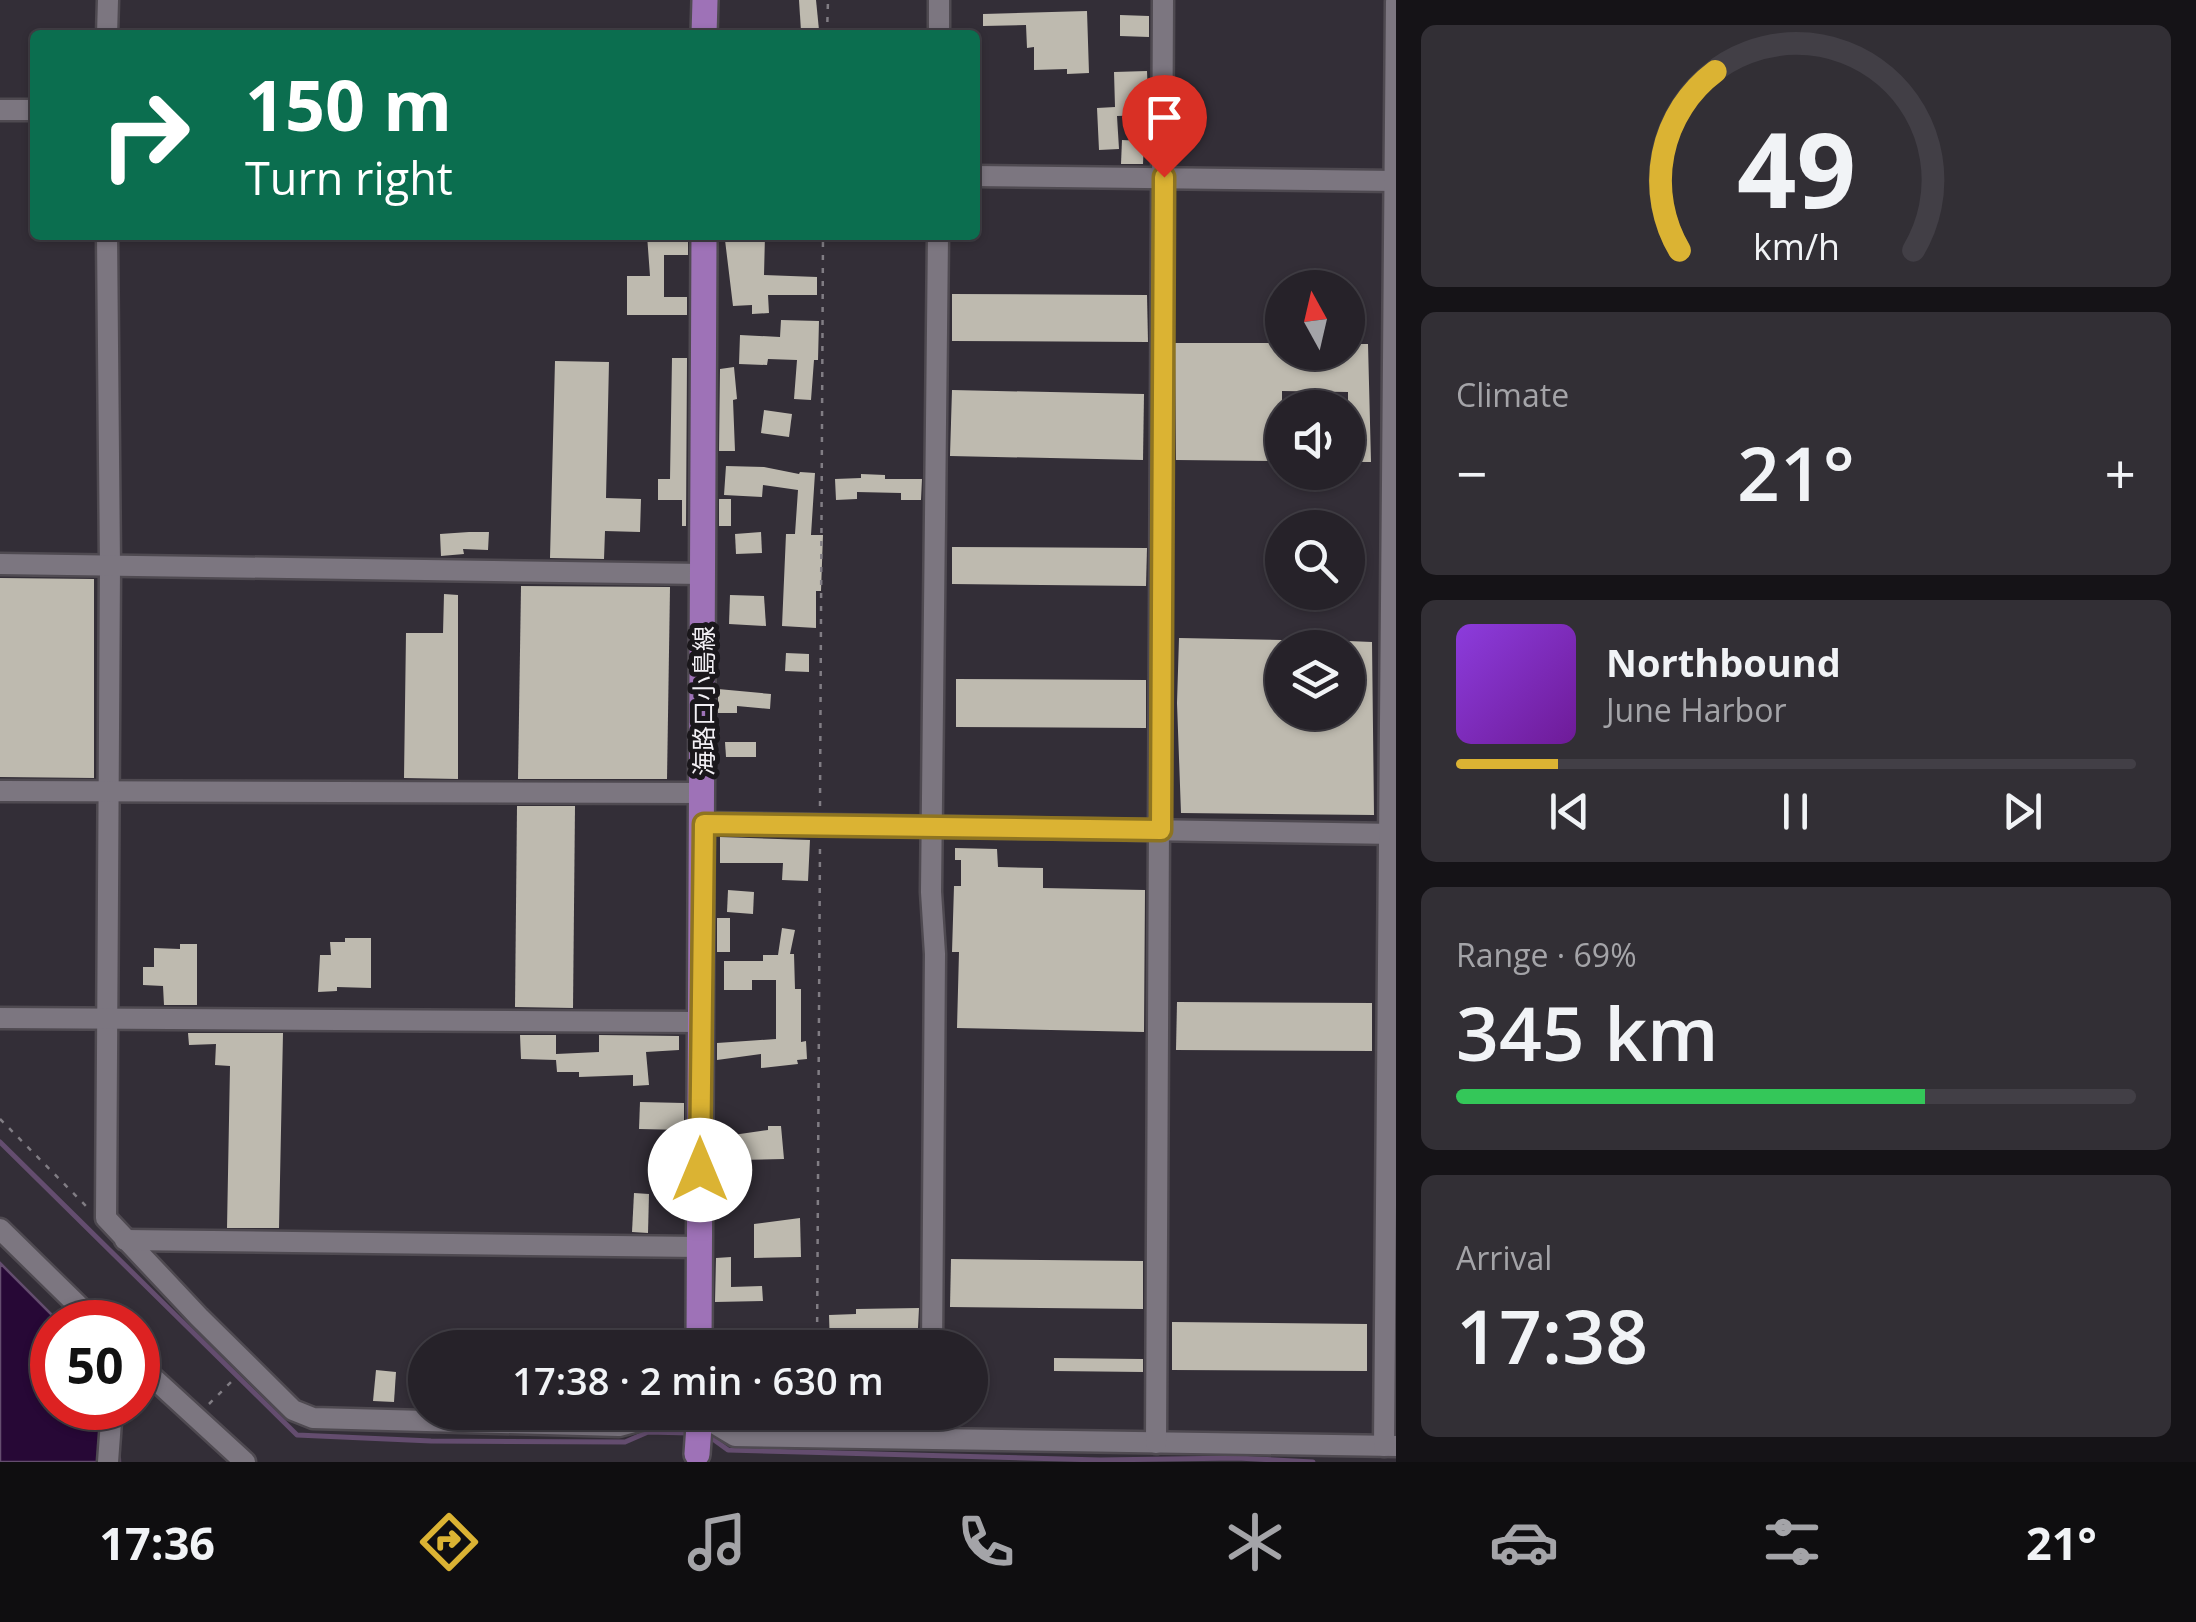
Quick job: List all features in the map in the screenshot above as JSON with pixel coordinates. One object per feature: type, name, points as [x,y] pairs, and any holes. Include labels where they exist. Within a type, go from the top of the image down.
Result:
[{"type":"main road","points":[[704,0],[704,30]]},
{"type":"main road","name":"海路口小島線","points":[[699,1330],[704,240]]},
{"type":"street","points":[[108,0],[108,30]]},
{"type":"street","points":[[939,0],[939,30]]},
{"type":"street","points":[[1156,1443],[1164,0]]},
{"type":"street","points":[[107,240],[110,566],[106,1218],[198,1317],[304,1416],[619,1426],[646,1419],[687,1418],[698,1438],[1390,1446],[1396,2]]},
{"type":"street","points":[[0,110],[30,110]]},
{"type":"street","points":[[980,176],[1394,180]]},
{"type":"street","points":[[932,1330],[938,240]]},
{"type":"street","points":[[0,564],[702,574]]},
{"type":"street","points":[[0,791],[703,792]]},
{"type":"street","points":[[704,824],[1392,834]]},
{"type":"street","points":[[0,1018],[700,1022]]},
{"type":"street","points":[[0,1229],[73,1300]]},
{"type":"street","points":[[125,1240],[699,1247]]},
{"type":"street","points":[[160,1384],[245,1462]]},
{"type":"street","points":[[108,1462],[113,1430]]},
{"type":"path","points":[[827,30],[828,0]]},
{"type":"path","points":[[818,1330],[824,240]]},
{"type":"path","points":[[0,1119],[92,1212],[106,1218]]},
{"type":"path","points":[[197,1415],[229,1384]]},
{"type":"shaded area","points":[[0,1263],[37,1300],[30,1300],[30,1430],[114,1430],[120,1462],[0,1462]]},
{"type":"building","points":[[799,0],[816,0],[819,30],[801,30]]},
{"type":"building","points":[[1087,11],[1089,73],[1034,70],[1034,47],[1027,48],[1026,25],[983,26],[983,14]]},
{"type":"building","points":[[1120,15],[1149,16],[1149,37],[1120,36]]},
{"type":"building","points":[[1147,71],[1149,122],[1146,115],[1117,116],[1119,149],[1099,150],[1097,108],[1115,107],[1114,72]]},
{"type":"building","points":[[1122,140],[1144,141],[1143,164],[1121,164]]},
{"type":"building","points":[[647,240],[688,241],[688,255],[664,255],[664,297],[687,297],[687,315],[627,315],[627,276],[650,276]]},
{"type":"building","points":[[725,240],[765,240],[764,275],[817,277],[817,295],[768,295],[769,313],[752,314],[752,305],[733,306]]},
{"type":"building","points":[[952,294],[1147,295],[1148,342],[952,341]]},
{"type":"building","points":[[781,320],[819,321],[811,400],[794,399],[797,360],[739,364],[740,335],[780,337]]},
{"type":"building","points":[[1175,343],[1265,343],[1265,370],[1365,370],[1368,344],[1371,462],[1365,462],[1365,390],[1265,390],[1265,461],[1176,460]]},
{"type":"building","points":[[672,358],[687,358],[686,526],[682,526],[682,500],[658,500],[658,479],[670,479]]},
{"type":"building","points":[[555,361],[609,362],[606,498],[641,499],[640,532],[605,531],[604,559],[550,558]]},
{"type":"building","points":[[734,367],[735,451],[719,451],[720,369]]},
{"type":"building","points":[[952,390],[1144,394],[1143,460],[950,456]]},
{"type":"building","points":[[764,410],[792,414],[789,437],[761,433]]},
{"type":"building","points":[[726,466],[815,473],[811,535],[823,535],[816,628],[782,626],[786,534],[795,534],[798,490],[763,485],[762,497],[724,495]]},
{"type":"building","points":[[861,474],[885,475],[885,479],[922,479],[921,500],[901,500],[901,493],[857,492],[857,499],[836,500],[835,479],[861,478]]},
{"type":"building","points":[[719,499],[731,499],[731,526],[719,526]]},
{"type":"building","points":[[489,532],[488,550],[463,549],[464,554],[441,556],[440,534]]},
{"type":"building","points":[[761,532],[762,553],[736,554],[735,534]]},
{"type":"building","points":[[952,547],[1147,548],[1146,586],[952,584]]},
{"type":"building","points":[[0,578],[94,579],[94,778],[0,777]]},
{"type":"building","points":[[521,586],[670,587],[667,779],[518,779]]},
{"type":"building","points":[[444,594],[458,595],[458,779],[404,778],[406,633],[443,633]]},
{"type":"building","points":[[730,595],[764,596],[766,626],[729,624]]},
{"type":"building","points":[[1179,638],[1265,640],[1265,730],[1365,730],[1365,642],[1372,642],[1374,815],[1181,813]]},
{"type":"building","points":[[786,653],[809,654],[809,672],[785,671]]},
{"type":"building","points":[[956,679],[1146,680],[1146,728],[956,727]]},
{"type":"building","points":[[718,689],[771,694],[770,709],[737,706],[737,713],[718,713]]},
{"type":"building","points":[[725,742],[756,742],[756,757],[726,757]]},
{"type":"building","points":[[517,806],[575,806],[573,1008],[515,1007]]},
{"type":"building","points":[[720,837],[810,840],[808,881],[782,880],[783,863],[720,863]]},
{"type":"building","points":[[955,848],[997,849],[998,867],[1043,868],[1043,888],[1145,890],[1144,1032],[957,1028],[959,952],[952,952],[954,886],[961,886],[961,860],[955,860]]},
{"type":"building","points":[[728,890],[754,892],[753,914],[727,912]]},
{"type":"building","points":[[717,918],[730,918],[730,952],[717,952]]},
{"type":"building","points":[[782,928],[795,930],[790,954],[794,954],[795,989],[801,989],[801,1042],[806,1041],[807,1059],[797,1060],[798,1064],[761,1068],[761,1054],[717,1060],[717,1043],[776,1039],[776,980],[752,980],[752,990],[724,990],[724,961],[763,961],[763,955],[778,955]]},
{"type":"building","points":[[345,938],[371,938],[371,988],[337,987],[337,991],[318,992],[320,955],[331,955],[330,942],[345,942]]},
{"type":"building","points":[[180,944],[197,944],[197,1005],[164,1005],[163,986],[143,985],[143,967],[154,967],[154,948],[180,949]]},
{"type":"building","points":[[1177,1002],[1372,1003],[1372,1051],[1176,1050]]},
{"type":"building","points":[[188,1033],[283,1033],[279,1228],[227,1228],[230,1066],[215,1065],[216,1044],[189,1045]]},
{"type":"building","points":[[520,1035],[556,1035],[556,1054],[599,1052],[599,1035],[679,1036],[679,1050],[646,1052],[649,1085],[633,1086],[633,1075],[579,1077],[579,1072],[557,1072],[556,1060],[521,1059]]},
{"type":"building","points":[[640,1102],[684,1103],[684,1130],[639,1129]]},
{"type":"building","points":[[768,1126],[781,1126],[784,1159],[735,1160],[733,1135],[768,1130]]},
{"type":"building","points":[[634,1193],[649,1194],[648,1233],[632,1232]]},
{"type":"building","points":[[800,1218],[801,1257],[754,1258],[754,1224]]},
{"type":"building","points":[[731,1257],[731,1287],[762,1286],[763,1301],[715,1302],[716,1258]]},
{"type":"building","points":[[951,1259],[1143,1261],[1143,1309],[950,1307]]},
{"type":"building","points":[[919,1308],[918,1328],[829,1330],[829,1315],[856,1314],[856,1309]]},
{"type":"building","points":[[1172,1322],[1367,1324],[1367,1371],[1172,1370]]},
{"type":"building","points":[[1054,1358],[1143,1359],[1143,1372],[1054,1371]]},
{"type":"building","points":[[376,1370],[396,1372],[394,1402],[373,1401]]},
{"type":"waterway","points":[[0,1142],[297,1435],[431,1441],[625,1442],[648,1432],[690,1433]]},
{"type":"waterway","points":[[706,1434],[728,1450],[1313,1462]]},
{"type":"route","points":[[700,1170],[704,824],[1161,830],[1164,177]]}]
